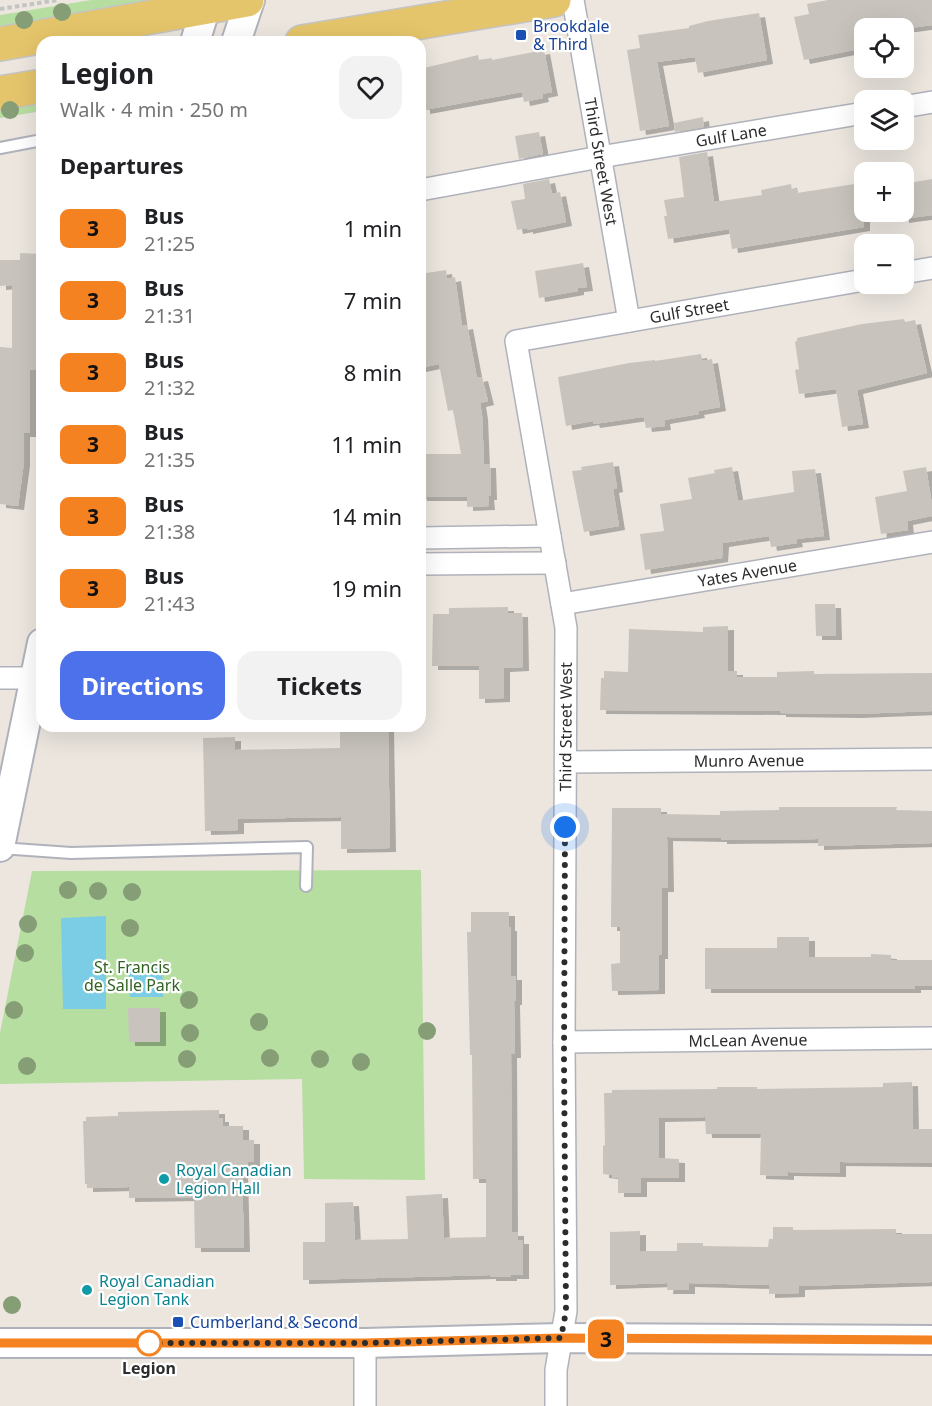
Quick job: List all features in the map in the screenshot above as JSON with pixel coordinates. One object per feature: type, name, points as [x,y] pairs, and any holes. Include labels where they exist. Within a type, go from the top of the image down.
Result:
[{"type":"main road","points":[[41,36],[206,4],[248,0]]},
{"type":"main road","points":[[338,36],[554,0]]},
{"type":"main road","points":[[0,44],[36,37]]},
{"type":"main road","points":[[0,93],[36,87]]},
{"type":"street","points":[[238,36],[248,0]]},
{"type":"street","name":"Third Street West","points":[[573,0],[629,321]]},
{"type":"street","points":[[197,36],[206,4]]},
{"type":"street","points":[[914,104],[932,102]]},
{"type":"street","name":"Gulf Lane","points":[[426,189],[854,115]]},
{"type":"street","points":[[914,271],[932,268]]},
{"type":"street","name":"Gulf Street","points":[[516,341],[854,282]]},
{"type":"street","name":"Third Street West","points":[[516,341],[566,628],[564,1042],[566,1311],[556,1370],[556,1406]]},
{"type":"street","points":[[550,536],[428,538],[428,564],[555,563]]},
{"type":"street","name":"Yates Avenue","points":[[562,604],[932,542]]},
{"type":"street","points":[[0,847],[36,669]]},
{"type":"street","points":[[0,678],[34,678]]},
{"type":"street","name":"Munro Avenue","points":[[566,762],[932,759]]},
{"type":"street","name":"McLean Avenue","points":[[564,1042],[932,1038]]},
{"type":"street","points":[[0,1343],[365,1343],[561,1338],[932,1340]]},
{"type":"street","points":[[365,1343],[365,1406]]},
{"type":"lane","points":[[0,148],[36,141]]},
{"type":"lane","points":[[0,847],[70,853],[307,847],[306,886]]},
{"type":"path","points":[[0,9],[57,0]]},
{"type":"green space","points":[[91,0],[153,0],[0,28],[0,15]]},
{"type":"green space","points":[[36,101],[36,112],[0,118],[0,107]]},
{"type":"green space","name":"St. Francis de Salle Park","points":[[421,870],[425,1180],[304,1179],[302,1079],[0,1084],[0,1033],[32,871]]},
{"type":"water","points":[[106,916],[106,1009],[63,1009],[61,918]]},
{"type":"water","points":[[162,963],[163,997],[130,997],[128,964]]},
{"type":"building","points":[[828,0],[932,0],[932,25],[914,28],[914,18],[854,18],[854,50],[804,60],[794,17],[809,14],[807,4]]},
{"type":"building","points":[[759,13],[767,60],[698,73],[695,57],[657,62],[669,126],[640,131],[627,50],[640,48],[638,35],[689,28],[689,26],[708,21]]},
{"type":"building","points":[[544,50],[552,92],[542,94],[543,98],[524,102],[522,92],[426,110],[426,68],[478,55],[479,60],[492,58],[492,60]]},
{"type":"building","points":[[703,117],[704,127],[675,132],[674,123]]},
{"type":"building","points":[[539,132],[543,154],[519,159],[515,136]]},
{"type":"building","points":[[707,152],[714,202],[762,195],[761,190],[791,184],[792,190],[797,189],[797,193],[854,184],[854,222],[864,222],[864,227],[732,249],[729,229],[668,239],[664,200],[684,197],[679,157]]},
{"type":"building","points":[[549,179],[552,194],[560,192],[566,222],[517,230],[511,201],[525,199],[523,184]]},
{"type":"building","points":[[932,179],[932,215],[914,217],[914,182]]},
{"type":"building","points":[[20,253],[36,254],[36,370],[30,370],[30,433],[24,433],[24,462],[18,506],[0,504],[0,347],[12,348],[12,285],[0,286],[0,260],[20,260]]},
{"type":"building","points":[[583,263],[587,287],[578,288],[578,291],[539,298],[535,271]]},
{"type":"building","points":[[446,270],[447,279],[455,277],[462,326],[467,325],[477,378],[482,377],[488,401],[480,403],[484,464],[490,464],[489,506],[467,507],[467,497],[426,497],[426,454],[461,454],[453,410],[448,411],[439,364],[426,367],[426,273]]},
{"type":"building","points":[[904,319],[905,322],[915,320],[927,373],[857,390],[863,424],[842,427],[836,389],[799,394],[795,370],[799,369],[795,342],[797,338],[862,324]]},
{"type":"building","points":[[701,354],[702,361],[712,359],[720,407],[698,411],[699,414],[664,420],[665,426],[646,428],[642,417],[566,426],[558,377],[629,363]]},
{"type":"building","points":[[613,462],[617,488],[613,489],[619,526],[584,532],[572,471],[582,470],[581,467]]},
{"type":"building","points":[[732,467],[738,501],[794,492],[792,471],[815,469],[824,536],[796,539],[797,543],[771,547],[769,536],[723,543],[722,558],[645,570],[640,534],[664,531],[660,504],[692,499],[688,478]]},
{"type":"building","points":[[926,467],[932,516],[907,521],[908,530],[881,534],[875,497],[907,491],[903,471]]},
{"type":"building","points":[[815,604],[835,604],[836,636],[816,636]]},
{"type":"building","points":[[508,607],[508,613],[522,613],[523,667],[504,668],[504,698],[479,699],[479,666],[432,666],[433,614],[449,614],[449,608]]},
{"type":"building","points":[[728,626],[728,671],[737,671],[737,677],[777,677],[777,672],[814,671],[814,674],[932,673],[932,711],[855,714],[780,713],[780,711],[600,710],[601,678],[604,678],[604,671],[628,672],[629,629],[703,632],[703,627]]},
{"type":"building","points":[[340,732],[388,732],[390,848],[341,849],[341,817],[238,819],[238,830],[205,831],[203,738],[235,737],[235,750],[340,748]]},
{"type":"building","points":[[779,807],[897,807],[896,810],[932,811],[932,843],[818,846],[818,839],[721,840],[721,838],[667,837],[668,888],[662,888],[662,955],[659,955],[659,990],[612,991],[611,964],[620,963],[620,927],[611,927],[612,808],[661,808],[661,814],[720,815],[720,811],[779,810]]},
{"type":"building","points":[[471,912],[509,912],[511,976],[516,976],[515,1054],[511,1054],[512,1232],[518,1232],[518,1240],[523,1240],[523,1275],[303,1280],[303,1242],[325,1242],[325,1203],[353,1202],[355,1240],[408,1239],[406,1196],[442,1194],[444,1238],[486,1237],[486,1179],[473,1179],[472,1055],[470,1055],[467,932],[471,932]]},
{"type":"building","points":[[777,937],[809,937],[809,957],[871,957],[871,954],[891,955],[891,960],[932,960],[932,986],[915,986],[915,989],[705,989],[705,948],[777,948]]},
{"type":"building","points":[[128,1008],[160,1008],[160,1042],[129,1042]]},
{"type":"building","points":[[912,1082],[913,1129],[932,1129],[932,1163],[840,1162],[840,1173],[788,1172],[788,1176],[760,1175],[761,1134],[706,1134],[705,1117],[659,1118],[659,1158],[679,1159],[679,1178],[641,1178],[641,1193],[618,1193],[618,1178],[603,1174],[604,1093],[612,1093],[612,1090],[717,1089],[717,1087],[757,1087],[757,1089],[883,1087],[883,1083]]},
{"type":"building","name":"Royal Canadian Legion Hall","points":[[219,1110],[219,1118],[223,1118],[223,1126],[243,1126],[243,1140],[254,1140],[254,1162],[248,1162],[248,1172],[242,1172],[244,1248],[195,1248],[194,1197],[129,1198],[129,1187],[87,1188],[83,1121],[86,1121],[86,1117],[118,1116],[118,1112]]},
{"type":"building","points":[[773,1227],[793,1227],[793,1230],[896,1229],[896,1234],[932,1234],[932,1282],[799,1286],[799,1293],[769,1294],[769,1285],[689,1283],[689,1290],[667,1290],[668,1283],[610,1285],[610,1232],[640,1231],[640,1251],[677,1251],[677,1243],[703,1243],[703,1246],[768,1247],[769,1239],[773,1239]]},
{"type":"bus line","name":"3","points":[[0,1343],[365,1343],[561,1338],[932,1340]]},
{"type":"place","name":"Brookdale & Third","points":[[521,35]]},
{"type":"place","name":"Royal Canadian Legion Hall","points":[[164,1179]]},
{"type":"place","name":"Royal Canadian Legion Tank","points":[[87,1290]]},
{"type":"place","name":"Cumberland & Second","points":[[178,1322]]},
{"type":"place","name":"Legion","points":[[149,1343]]},
{"type":"route","points":[[149,1343],[365,1343],[561,1338],[566,1311],[565,827]]}]
